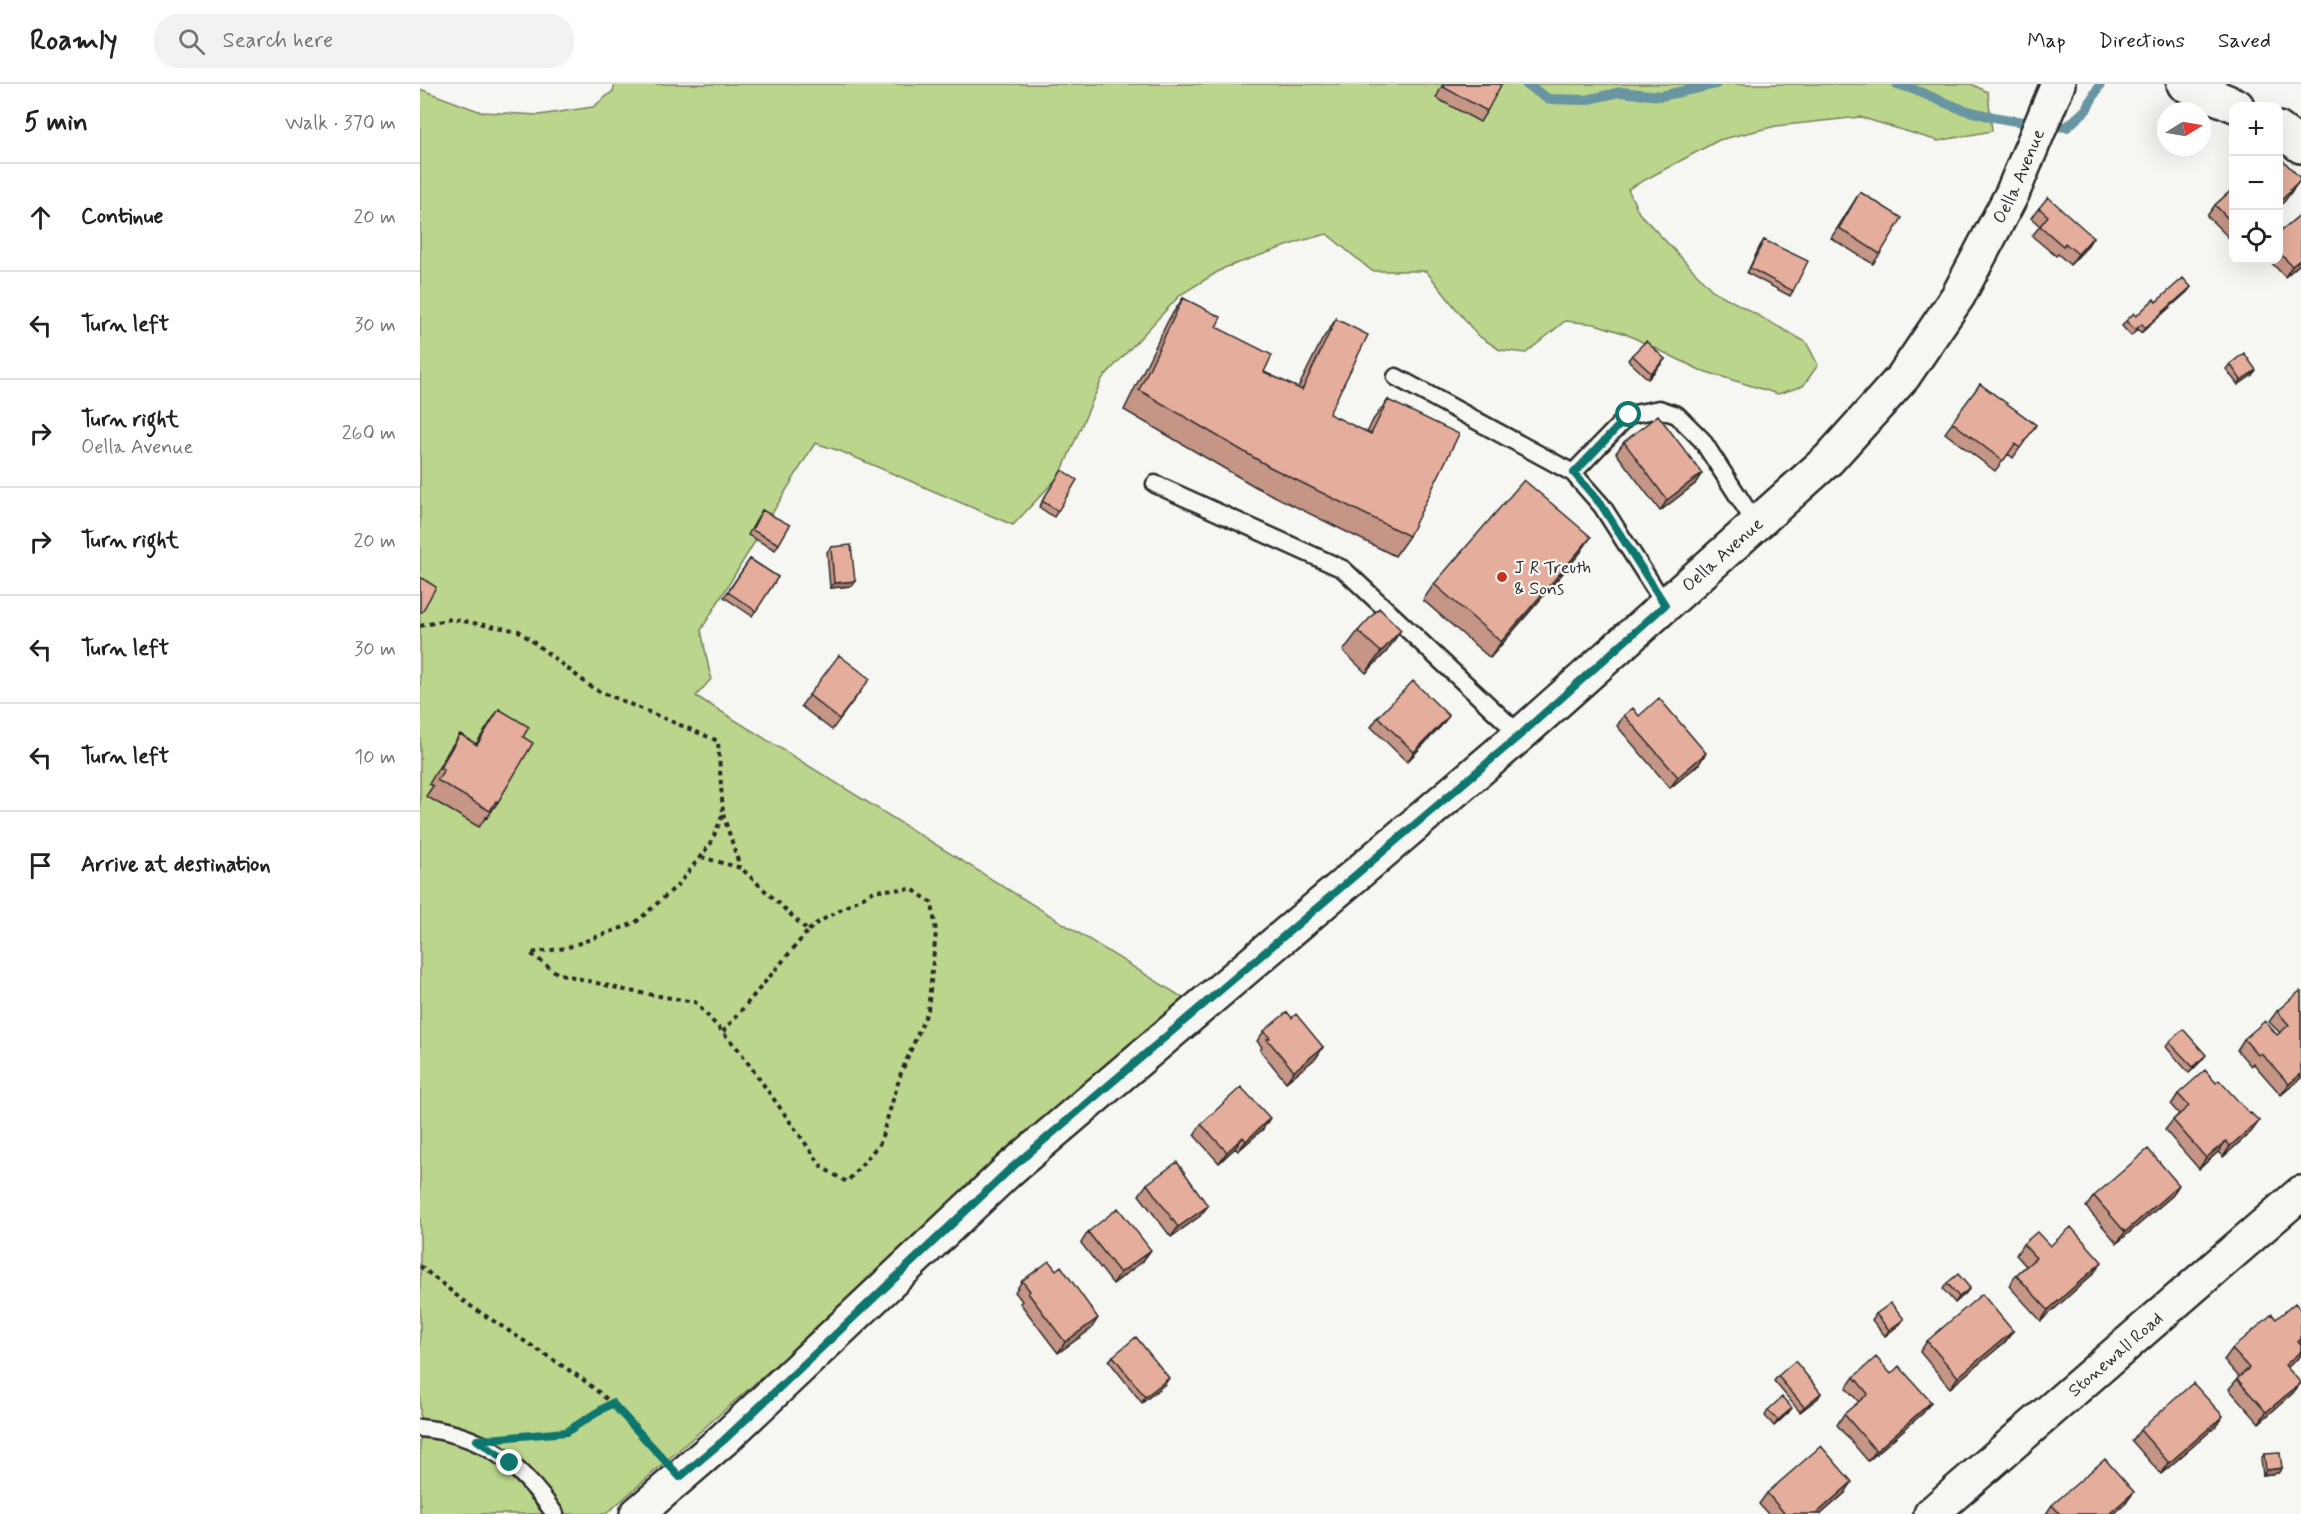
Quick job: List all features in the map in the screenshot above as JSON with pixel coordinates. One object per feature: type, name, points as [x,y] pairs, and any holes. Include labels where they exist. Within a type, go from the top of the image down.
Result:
[{"type":"street","points":[[2184,84],[2229,103]]},
{"type":"street","name":"Oella Avenue","points":[[637,1514],[724,1440],[1009,1170],[1520,735],[1829,459],[1903,377],[1958,296],[2012,194],[2047,110]]},
{"type":"street","points":[[2283,133],[2301,146]]},
{"type":"street","name":"Stonewall Road","points":[[1931,1514],[2301,1193]]},
{"type":"lane","points":[[1396,377],[1574,473],[1602,506],[1665,605]]},
{"type":"lane","points":[[1574,473],[1629,415],[1659,409],[1677,415],[1702,440],[1756,524]]},
{"type":"lane","points":[[1155,484],[1343,569],[1520,735]]},
{"type":"lane","points":[[420,1428],[439,1430],[477,1440],[510,1463],[542,1495],[555,1514]]},
{"type":"path","points":[[420,626],[451,619],[519,631],[594,689],[718,741],[723,814],[741,868]]},
{"type":"path","points":[[723,814],[711,843],[678,885],[635,923],[566,948],[530,953],[557,974],[629,991],[695,1002],[738,1049],[823,1168],[847,1182],[880,1143],[901,1073],[928,1010],[936,932],[932,903],[912,889],[876,890],[817,923],[808,931],[723,1032]]},
{"type":"path","points":[[700,857],[741,868],[808,931]]},
{"type":"path","points":[[420,1266],[466,1303],[581,1378],[612,1403],[680,1477]]},
{"type":"path","points":[[477,1440],[566,1432],[612,1403]]},
{"type":"green space","points":[[615,84],[1971,84],[1988,92],[1992,131],[1938,141],[1860,117],[1776,126],[1719,140],[1628,189],[1639,213],[1712,290],[1806,342],[1818,365],[1803,386],[1778,394],[1700,370],[1626,334],[1595,324],[1565,321],[1526,353],[1500,350],[1477,335],[1426,271],[1372,271],[1327,234],[1224,268],[1180,295],[1102,379],[1060,475],[1013,525],[840,451],[815,443],[701,630],[711,679],[696,696],[1190,1002],[606,1514],[420,1514],[420,89],[481,112],[539,115],[593,107],[613,91]]},
{"type":"building","points":[[1445,84],[1501,85],[1487,111],[1443,87]]},
{"type":"building","points":[[2283,160],[2301,179],[2283,198]]},
{"type":"building","points":[[1860,192],[1902,218],[1880,254],[1839,228]]},
{"type":"building","points":[[2229,192],[2229,220],[2215,205]]},
{"type":"building","points":[[2048,197],[2093,237],[2078,254],[2065,243],[2063,246],[2040,226],[2048,216],[2039,208]]},
{"type":"building","points":[[2301,214],[2301,259],[2292,266],[2283,256],[2283,229]]},
{"type":"building","points":[[1764,240],[1808,261],[1793,291],[1750,268]]},
{"type":"building","points":[[2183,278],[2191,287],[2145,328],[2142,324],[2135,330],[2126,321],[2134,313],[2136,316],[2154,299],[2156,302]]},
{"type":"building","points":[[1183,298],[1221,317],[1216,327],[1272,355],[1264,372],[1302,390],[1336,319],[1368,335],[1329,414],[1371,434],[1388,400],[1459,434],[1409,536],[1270,467],[1139,390]]},
{"type":"building","points":[[1646,341],[1665,359],[1651,373],[1632,355]]},
{"type":"building","points":[[2244,353],[2256,370],[2241,380],[2230,364]]},
{"type":"building","points":[[1980,384],[2036,425],[2020,448],[2015,444],[2003,461],[1952,422]]},
{"type":"building","points":[[1658,415],[1702,473],[1667,500],[1624,442]]},
{"type":"building","points":[[1062,470],[1077,480],[1058,511],[1042,501]]},
{"type":"building","name":"J R Treuth & Sons","points":[[1524,480],[1591,537],[1501,642],[1434,584]]},
{"type":"building","points":[[762,510],[790,525],[779,544],[752,530]]},
{"type":"building","points":[[851,545],[855,581],[834,583],[831,547]]},
{"type":"building","points":[[750,559],[778,577],[756,611],[728,592]]},
{"type":"building","points":[[420,577],[436,587],[422,612],[420,611]]},
{"type":"building","points":[[1379,608],[1401,630],[1381,652],[1358,631]]},
{"type":"building","points":[[839,655],[870,679],[839,719],[809,695]]},
{"type":"building","points":[[1413,681],[1449,716],[1414,752],[1378,717]]},
{"type":"building","points":[[1659,698],[1706,753],[1678,777],[1624,715],[1633,708],[1639,716]]},
{"type":"building","points":[[499,709],[529,727],[523,737],[533,743],[498,802],[496,801],[490,811],[437,780],[444,770],[440,768],[460,734],[477,745]]},
{"type":"building","points":[[2300,991],[2301,1074],[2289,1084],[2261,1053],[2258,1055],[2244,1039],[2265,1021],[2277,1035],[2289,1025],[2277,1011]]},
{"type":"building","points":[[1287,1012],[1292,1018],[1296,1014],[1323,1047],[1294,1071],[1267,1039],[1270,1038],[1264,1031]]},
{"type":"building","points":[[2183,1029],[2206,1055],[2193,1067],[2169,1042]]},
{"type":"building","points":[[2205,1070],[2216,1083],[2219,1080],[2259,1121],[2230,1146],[2226,1141],[2206,1158],[2173,1120],[2189,1106],[2178,1094]]},
{"type":"building","points":[[1241,1087],[1270,1118],[1246,1141],[1243,1137],[1227,1152],[1201,1124]]},
{"type":"building","points":[[2148,1149],[2179,1185],[2125,1232],[2094,1196]]},
{"type":"building","points":[[1177,1162],[1208,1206],[1178,1227],[1147,1184]]},
{"type":"building","points":[[1118,1208],[1151,1250],[1120,1273],[1088,1232]]},
{"type":"building","points":[[2071,1227],[2102,1262],[2048,1310],[2016,1275],[2036,1258],[2023,1244],[2037,1232],[2050,1246]]},
{"type":"building","points":[[1049,1261],[1056,1270],[1061,1266],[1098,1318],[1065,1342],[1028,1293],[1030,1291],[1022,1281]]},
{"type":"building","points":[[1958,1274],[1970,1288],[1959,1297],[1947,1283]]},
{"type":"building","points":[[1982,1294],[2013,1331],[1958,1377],[1927,1341]]},
{"type":"building","points":[[1891,1303],[1904,1319],[1889,1330],[1876,1314]]},
{"type":"building","points":[[2295,1303],[2301,1310],[2301,1339],[2298,1342],[2301,1345],[2301,1351],[2285,1365],[2301,1383],[2266,1412],[2237,1379],[2249,1368],[2232,1349],[2272,1314],[2276,1319]]},
{"type":"building","points":[[1136,1337],[1169,1378],[1145,1397],[1113,1356]]},
{"type":"building","points":[[1876,1357],[1891,1374],[1899,1366],[1931,1402],[1876,1451],[1844,1414],[1868,1394],[1854,1377]]},
{"type":"building","points":[[1795,1361],[1821,1393],[1804,1407],[1778,1376]]},
{"type":"building","points":[[2193,1383],[2223,1416],[2169,1463],[2140,1430]]},
{"type":"building","points":[[1782,1397],[1792,1408],[1778,1420],[1768,1410]]},
{"type":"building","points":[[1821,1446],[1852,1482],[1816,1514],[1785,1514],[1767,1493]]},
{"type":"building","points":[[2280,1453],[2282,1468],[2266,1470],[2264,1454]]},
{"type":"building","points":[[2105,1459],[2134,1492],[2109,1514],[2060,1514],[2052,1505]]},
{"type":"waterway","points":[[1526,84],[1548,99],[1586,100],[1620,92],[1661,96],[1716,84]]},
{"type":"waterway","points":[[1897,84],[1975,113],[2014,121],[2067,127],[2086,110],[2100,84]]},
{"type":"place","name":"J R Treuth & Sons","points":[[1502,577]]},
{"type":"route","points":[[510,1463],[477,1440],[566,1432],[612,1403],[680,1477],[724,1440],[1009,1170],[1520,735],[1665,605],[1602,506],[1574,473],[1629,415]]}]
